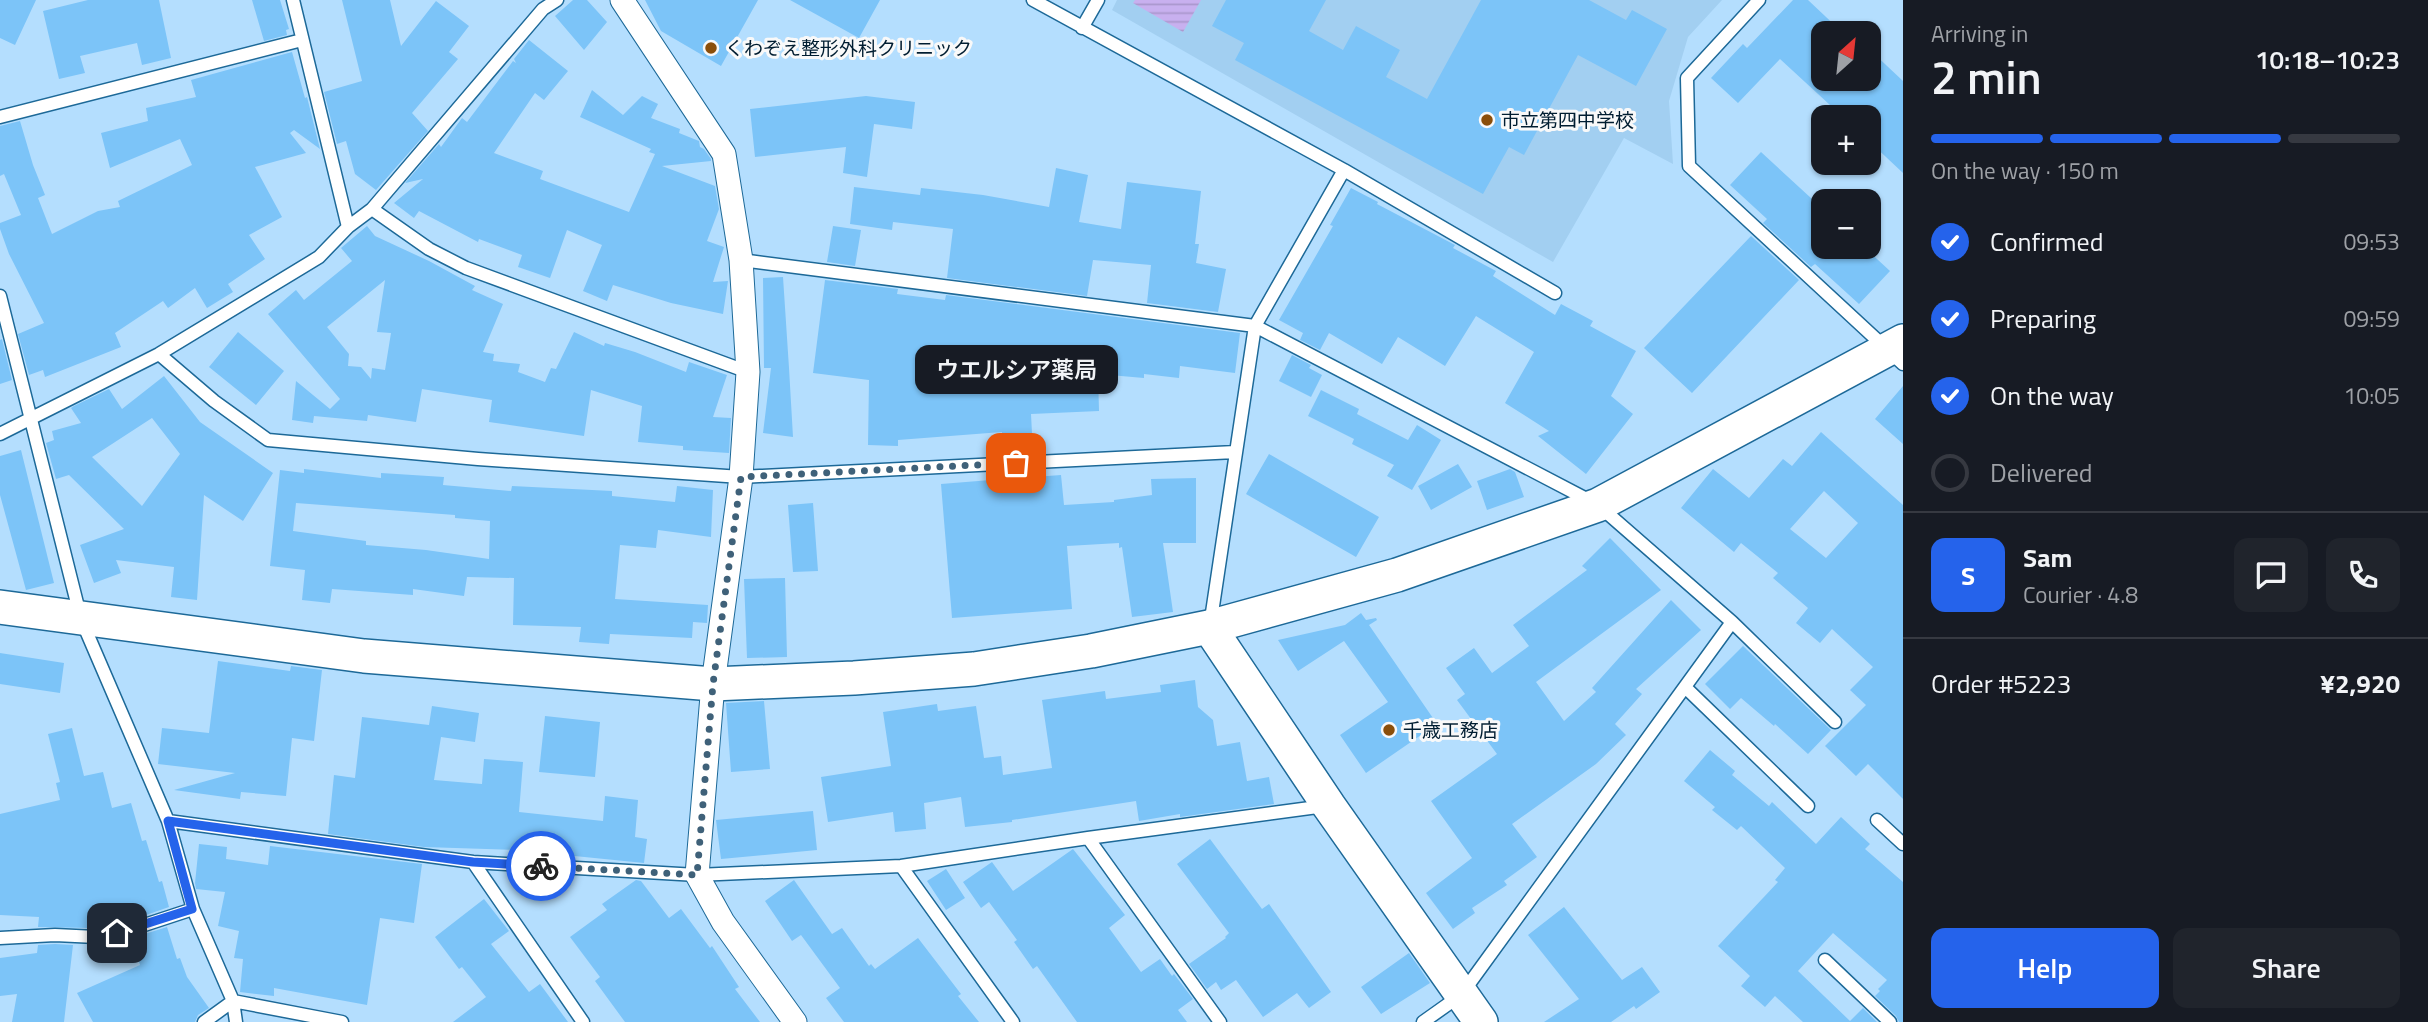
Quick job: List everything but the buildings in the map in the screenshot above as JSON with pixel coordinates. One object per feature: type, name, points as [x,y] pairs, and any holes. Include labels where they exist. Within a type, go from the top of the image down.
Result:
[{"type":"street","points":[[622,0],[724,154],[741,260],[748,372],[741,477],[713,684],[697,875],[723,922],[795,1022]]},
{"type":"street","points":[[0,607],[364,656],[713,684],[974,669],[1091,651],[1209,627],[1397,575],[1598,505],[1898,351]]},
{"type":"street","points":[[1209,627],[1329,806],[1481,1022]]},
{"type":"lane","points":[[293,0],[348,227]]},
{"type":"lane","points":[[0,434],[159,354],[319,257],[348,227],[372,209],[541,5],[557,0]]},
{"type":"lane","points":[[1032,0],[1344,170],[1555,293]]},
{"type":"lane","points":[[1082,29],[1098,0]]},
{"type":"lane","points":[[1759,0],[1688,78],[1689,166],[1898,351]]},
{"type":"lane","points":[[0,117],[302,40]]},
{"type":"lane","points":[[1209,627],[1255,326],[1344,170]]},
{"type":"lane","points":[[372,209],[429,249],[466,268],[748,372]]},
{"type":"lane","points":[[741,260],[1255,326],[1598,505],[1732,622],[1835,722]]},
{"type":"lane","points":[[0,296],[81,619],[168,821],[192,909],[233,1001],[236,1022]]},
{"type":"lane","points":[[159,354],[214,401],[268,440],[478,459],[741,477],[1235,452]]},
{"type":"lane","points":[[1423,1022],[1461,995],[1732,622]]},
{"type":"lane","points":[[1685,687],[1808,806]]},
{"type":"lane","points":[[168,821],[473,862],[697,875],[901,866],[1329,806]]},
{"type":"lane","points":[[1877,820],[1903,844]]},
{"type":"lane","points":[[1088,838],[1220,1022]]},
{"type":"lane","points":[[473,862],[583,1022]]},
{"type":"lane","points":[[901,866],[1013,1022]]},
{"type":"lane","points":[[0,938],[55,935],[96,937],[192,909]]},
{"type":"lane","points":[[1825,960],[1890,1022]]},
{"type":"lane","points":[[204,1022],[233,1001],[342,1022]]},
{"type":"shaded area","name":"市立第四中学校","points":[[1117,0],[1722,0],[1688,37],[1669,101],[1673,164],[1624,138],[1553,262],[1112,10]]},
{"type":"shaded area","points":[[1135,0],[1201,0],[1183,32],[1133,3]]},
{"type":"way so far","points":[[541,866],[697,875],[713,684],[741,477],[1016,463]]},
{"type":"place","name":"くわぞえ整形外科クリニック","points":[[711,48]]},
{"type":"place","name":"市立第四中学校","points":[[1487,120]]},
{"type":"place","name":"ウエルシア薬局","points":[[1016,463]]},
{"type":"place","name":"千歳工務店","points":[[1389,730]]},
{"type":"route","points":[[117,933],[192,909],[168,821],[473,862],[541,866]]}]
